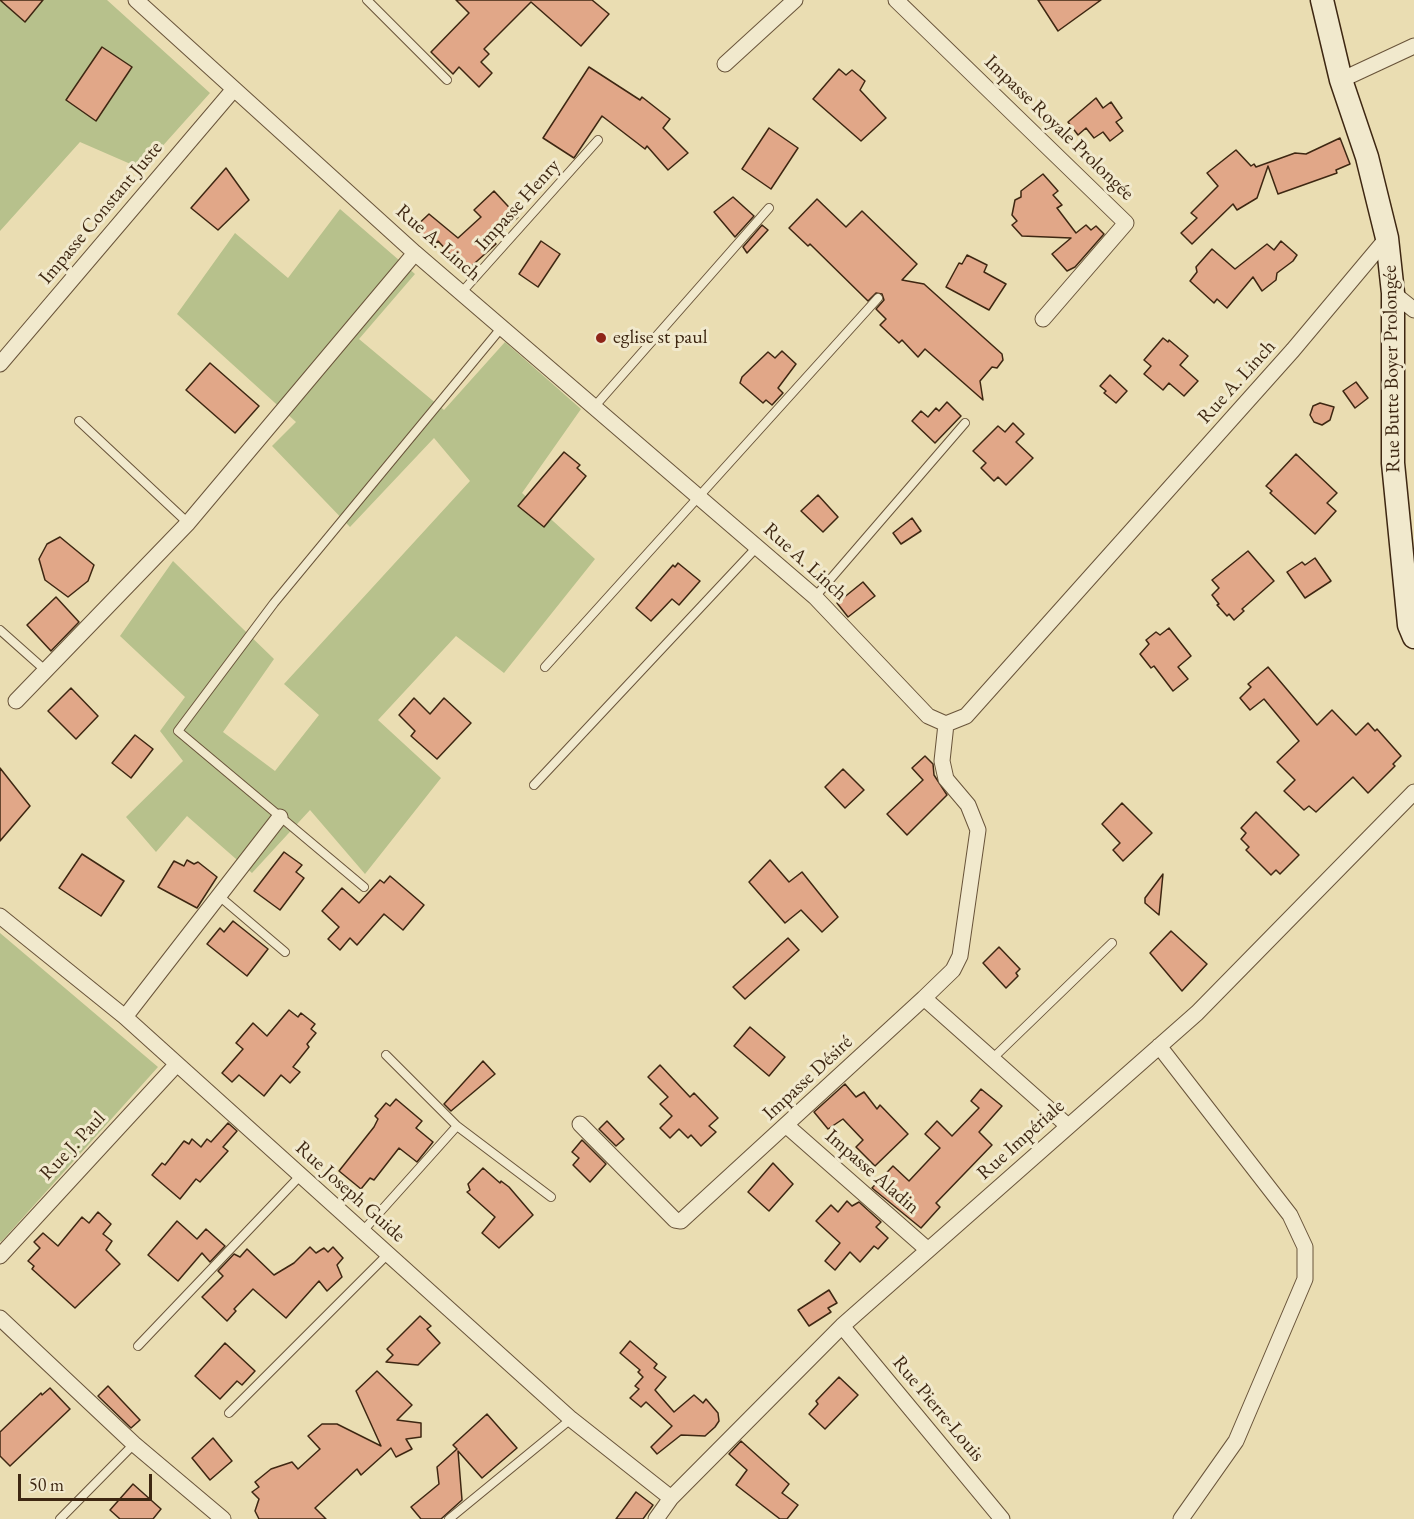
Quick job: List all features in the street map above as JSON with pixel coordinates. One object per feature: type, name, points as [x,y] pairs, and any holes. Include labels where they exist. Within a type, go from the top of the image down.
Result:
[{"type":"street","name":"Rue A. Linch","points":[[136,0],[415,252],[815,597],[928,716],[946,724],[966,716],[1293,350],[1387,238]]},
{"type":"street","points":[[726,64],[795,0]]},
{"type":"street","name":"Impasse Royale Prolongée","points":[[897,0],[1126,223],[1043,319]]},
{"type":"street","name":"Rue Butte Boyer Prolongée","points":[[1322,0],[1341,80],[1367,157],[1387,238],[1393,293],[1393,463],[1409,626],[1414,637]]},
{"type":"street","points":[[1341,80],[1414,46]]},
{"type":"street","name":"Impasse Constant Juste","points":[[0,364],[234,88]]},
{"type":"street","points":[[16,701],[188,523],[415,252]]},
{"type":"street","points":[[1393,293],[1414,310]]},
{"type":"street","name":"Impasse Désiré","points":[[580,1124],[677,1221],[787,1126],[953,970],[960,956],[978,830],[968,805],[946,779],[942,761],[946,724]]},
{"type":"street","name":"Rue Impériale","points":[[656,1519],[671,1498],[842,1326],[1197,1013],[1414,792]]},
{"type":"street","points":[[125,1017],[280,817]]},
{"type":"street","name":"Rue Joseph Guide","points":[[0,916],[125,1017],[571,1419],[671,1498]]},
{"type":"street","points":[[924,999],[1068,1126]]},
{"type":"street","points":[[1159,1046],[1290,1215],[1305,1246],[1305,1279],[1236,1441],[1181,1519]]},
{"type":"street","name":"Rue J. Paul","points":[[0,1256],[177,1064]]},
{"type":"street","name":"Impasse Aladin","points":[[787,1126],[928,1250]]},
{"type":"street","points":[[0,1318],[134,1444],[223,1519]]},
{"type":"street","name":"Rue Pierre-Louis","points":[[842,1326],[1002,1519]]},
{"type":"lane","points":[[367,0],[447,80]]},
{"type":"lane","name":"Impasse Henry","points":[[462,292],[598,140]]},
{"type":"lane","points":[[595,406],[769,208]]},
{"type":"lane","points":[[545,667],[878,298]]},
{"type":"lane","points":[[364,887],[178,731],[274,603],[503,326]]},
{"type":"lane","points":[[80,421],[188,523]]},
{"type":"lane","points":[[815,597],[965,423]]},
{"type":"lane","points":[[534,785],[757,547]]},
{"type":"lane","points":[[0,630],[45,670]]},
{"type":"lane","points":[[219,896],[285,952]]},
{"type":"lane","points":[[992,1059],[1112,943]]},
{"type":"lane","points":[[386,1055],[457,1126],[551,1197]]},
{"type":"lane","points":[[362,1232],[457,1126]]},
{"type":"lane","points":[[138,1346],[300,1176]]},
{"type":"lane","points":[[229,1413],[387,1255]]},
{"type":"lane","points":[[449,1519],[571,1419]]},
{"type":"lane","points":[[60,1519],[134,1444]]},
{"type":"green space","points":[[0,0],[107,0],[210,93],[142,169],[80,142],[0,231]]},
{"type":"green space","points":[[340,209],[415,274],[359,339],[444,410],[505,342],[581,409],[522,493],[595,559],[504,673],[456,636],[378,720],[441,778],[365,874],[310,810],[252,873],[187,816],[156,852],[126,817],[183,761],[160,731],[185,697],[120,636],[173,561],[274,659],[223,732],[275,771],[319,715],[284,684],[470,481],[434,438],[350,527],[272,446],[296,422],[177,314],[235,233],[288,278]]},
{"type":"green space","points":[[0,933],[158,1067],[1,1242],[0,1241]]},
{"type":"building","points":[[0,0],[43,0],[25,22]]},
{"type":"building","points":[[456,0],[592,0],[609,14],[581,46],[531,2],[484,49],[489,54],[481,62],[492,73],[479,87],[459,67],[453,74],[431,52],[469,13]]},
{"type":"building","points":[[1038,0],[1101,0],[1058,31]]},
{"type":"building","points":[[102,47],[132,67],[96,121],[66,100]]},
{"type":"building","points":[[589,67],[640,100],[642,97],[670,119],[663,128],[688,153],[668,170],[647,146],[645,149],[602,116],[574,158],[543,138]]},
{"type":"building","points":[[839,69],[846,75],[852,70],[865,81],[860,90],[886,118],[861,141],[813,99]]},
{"type":"building","points":[[1096,98],[1103,108],[1111,102],[1122,118],[1116,122],[1123,131],[1110,141],[1103,132],[1094,138],[1086,128],[1078,135],[1068,122]]},
{"type":"building","points":[[769,128],[798,148],[771,189],[742,169]]},
{"type":"building","points":[[1340,138],[1350,164],[1336,170],[1337,173],[1278,194],[1268,166],[1257,198],[1237,210],[1233,204],[1192,244],[1181,233],[1197,218],[1191,213],[1218,186],[1207,173],[1236,150],[1251,166],[1254,164],[1256,167],[1295,153],[1306,154]]},
{"type":"building","points":[[226,168],[249,200],[218,230],[191,208]]},
{"type":"building","points":[[1043,174],[1058,191],[1053,195],[1062,205],[1057,208],[1076,233],[1086,225],[1091,230],[1096,226],[1104,234],[1075,267],[1067,271],[1052,254],[1071,238],[1022,236],[1012,225],[1017,221],[1012,215],[1015,200],[1021,197],[1021,191]]},
{"type":"building","points":[[494,191],[518,217],[493,241],[496,244],[466,271],[438,241],[433,246],[413,229],[429,214],[458,238],[481,217],[474,210]]},
{"type":"building","points":[[733,197],[754,216],[735,237],[714,212]]},
{"type":"building","points":[[817,199],[846,227],[862,211],[917,264],[902,280],[924,284],[1002,354],[1003,360],[997,368],[992,367],[980,381],[983,400],[925,349],[918,357],[902,340],[899,343],[880,325],[886,319],[876,309],[884,300],[882,294],[876,293],[868,301],[810,244],[808,246],[789,228]]},
{"type":"building","points":[[762,225],[768,230],[747,253],[743,247]]},
{"type":"building","points":[[541,241],[560,254],[538,287],[519,274]]},
{"type":"building","points":[[1281,241],[1297,255],[1293,261],[1277,273],[1276,280],[1262,291],[1253,277],[1227,308],[1217,299],[1214,303],[1190,281],[1197,272],[1196,267],[1212,249],[1235,269],[1267,244],[1274,250]]},
{"type":"building","points":[[967,255],[987,265],[984,272],[1006,284],[989,310],[946,287],[959,263],[962,264]]},
{"type":"building","points":[[1163,338],[1168,342],[1169,340],[1188,356],[1180,365],[1198,381],[1184,396],[1169,383],[1163,390],[1144,374],[1151,366],[1144,360]]},
{"type":"building","points":[[782,351],[796,364],[778,388],[783,393],[772,405],[766,400],[763,403],[740,383],[742,377],[768,352],[775,358]]},
{"type":"building","points":[[210,363],[259,406],[235,433],[186,390]]},
{"type":"building","points":[[1110,375],[1127,391],[1116,403],[1104,393],[1106,391],[1100,386]]},
{"type":"building","points":[[1356,382],[1368,398],[1355,408],[1343,391]]},
{"type":"building","points":[[947,402],[961,416],[935,443],[912,421],[921,411],[928,417],[936,408],[939,411]]},
{"type":"building","points":[[1320,403],[1334,407],[1330,420],[1322,425],[1314,422],[1310,415],[1313,406]]},
{"type":"building","points":[[1013,423],[1024,434],[1016,442],[1033,458],[1006,485],[998,477],[994,481],[981,468],[986,463],[973,451],[998,426],[1005,432]]},
{"type":"building","points":[[564,452],[580,465],[577,468],[586,476],[544,527],[518,506]]},
{"type":"building","points":[[1296,454],[1337,493],[1327,503],[1336,511],[1315,534],[1270,493],[1272,491],[1266,486]]},
{"type":"building","points":[[818,495],[838,517],[823,532],[801,511]]},
{"type":"building","points":[[912,518],[921,531],[901,544],[893,533]]},
{"type":"building","points":[[60,537],[94,565],[88,581],[68,597],[45,580],[39,559],[47,544]]},
{"type":"building","points":[[1248,551],[1274,581],[1242,609],[1244,611],[1234,620],[1217,605],[1219,604],[1212,595],[1219,588],[1212,580]]},
{"type":"building","points":[[1315,558],[1331,581],[1305,598],[1287,572],[1302,562],[1305,565]]},
{"type":"building","points":[[678,563],[700,581],[679,605],[672,599],[651,621],[636,608],[673,565],[675,567]]},
{"type":"building","points":[[863,582],[875,596],[848,617],[837,603]]},
{"type":"building","points":[[56,597],[79,622],[51,651],[27,625]]},
{"type":"building","points":[[1169,628],[1191,656],[1178,667],[1188,679],[1173,691],[1154,666],[1151,668],[1140,654],[1149,644],[1146,640],[1156,632],[1160,635]]},
{"type":"building","points":[[1268,667],[1317,725],[1332,710],[1356,735],[1368,723],[1375,731],[1377,729],[1401,756],[1393,764],[1395,766],[1368,793],[1353,777],[1316,812],[1309,806],[1304,810],[1284,791],[1295,780],[1277,762],[1299,741],[1264,699],[1250,710],[1240,698],[1251,687],[1248,684]]},
{"type":"building","points":[[71,688],[98,716],[76,739],[48,711]]},
{"type":"building","points":[[414,698],[430,714],[444,698],[471,723],[437,759],[411,736],[415,731],[399,715]]},
{"type":"building","points":[[135,735],[153,749],[131,778],[112,763]]},
{"type":"building","points":[[925,756],[933,764],[934,775],[947,795],[907,835],[887,814],[923,780],[912,768]]},
{"type":"building","points":[[0,768],[30,806],[0,841]]},
{"type":"building","points":[[843,769],[864,790],[845,808],[825,787]]},
{"type":"building","points":[[1122,803],[1152,833],[1123,861],[1113,850],[1120,843],[1102,824]]},
{"type":"building","points":[[1256,812],[1299,855],[1280,874],[1276,870],[1271,875],[1246,850],[1249,847],[1241,839],[1246,833],[1241,828]]},
{"type":"building","points":[[284,852],[302,865],[296,872],[304,878],[280,910],[254,891]]},
{"type":"building","points":[[82,854],[124,881],[101,916],[59,888]]},
{"type":"building","points":[[187,860],[194,864],[198,862],[217,877],[197,908],[158,887],[174,861],[184,866]]},
{"type":"building","points":[[770,860],[789,882],[802,872],[838,917],[822,932],[801,910],[785,923],[749,882]]},
{"type":"building","points":[[1163,874],[1159,915],[1145,903],[1145,898]]},
{"type":"building","points":[[390,876],[424,905],[403,930],[384,914],[357,945],[350,938],[340,950],[328,939],[339,927],[322,911],[342,888],[359,903],[380,880],[384,883]]},
{"type":"building","points":[[233,921],[268,949],[247,976],[207,944],[220,928],[224,932]]},
{"type":"building","points":[[1171,931],[1207,964],[1182,991],[1150,953]]},
{"type":"building","points":[[788,938],[799,950],[745,999],[733,987]]},
{"type":"building","points":[[999,947],[1020,969],[1016,973],[1018,976],[1006,988],[983,963]]},
{"type":"building","points":[[289,1010],[298,1017],[301,1013],[315,1024],[311,1029],[316,1033],[307,1044],[309,1047],[293,1067],[300,1072],[290,1083],[281,1075],[264,1096],[239,1075],[232,1082],[222,1073],[243,1049],[236,1043],[253,1023],[267,1036]]},
{"type":"building","points":[[750,1027],[785,1057],[769,1076],[734,1046]]},
{"type":"building","points":[[483,1061],[495,1074],[451,1111],[444,1104]]},
{"type":"building","points":[[660,1065],[690,1097],[694,1093],[718,1118],[709,1126],[716,1132],[701,1146],[691,1135],[688,1138],[679,1129],[670,1138],[660,1128],[672,1116],[660,1104],[668,1097],[648,1077]]},
{"type":"building","points":[[845,1084],[856,1097],[864,1092],[877,1109],[880,1105],[908,1134],[875,1166],[856,1147],[863,1140],[843,1119],[828,1129],[814,1112]]},
{"type":"building","points":[[981,1089],[1002,1106],[979,1132],[992,1145],[936,1203],[940,1207],[921,1228],[872,1188],[893,1166],[909,1181],[940,1148],[925,1134],[937,1121],[952,1136],[979,1108],[971,1101]]},
{"type":"building","points":[[396,1099],[422,1121],[416,1128],[433,1142],[417,1162],[399,1148],[374,1180],[370,1178],[361,1189],[339,1171],[374,1127],[378,1119],[375,1116],[386,1103],[390,1106]]},
{"type":"building","points":[[607,1121],[624,1139],[616,1146],[599,1129]]},
{"type":"building","points":[[228,1123],[237,1131],[223,1147],[228,1151],[200,1182],[196,1179],[180,1199],[152,1175],[162,1163],[165,1165],[184,1141],[189,1144],[192,1139],[201,1147],[207,1139],[211,1142]]},
{"type":"building","points":[[582,1140],[606,1164],[590,1182],[573,1165],[579,1158],[572,1152]]},
{"type":"building","points":[[773,1163],[793,1184],[769,1211],[748,1192]]},
{"type":"building","points":[[483,1168],[500,1183],[501,1181],[509,1187],[533,1215],[499,1248],[482,1233],[495,1217],[467,1192],[470,1190],[468,1184]]},
{"type":"building","points":[[847,1201],[852,1206],[859,1202],[881,1222],[876,1227],[888,1238],[878,1249],[874,1246],[860,1262],[850,1252],[835,1270],[825,1261],[840,1243],[816,1221],[831,1205],[838,1212]]},
{"type":"building","points":[[98,1212],[111,1224],[103,1234],[112,1241],[106,1250],[120,1264],[75,1308],[32,1269],[34,1266],[28,1261],[40,1248],[34,1242],[43,1233],[58,1246],[82,1217],[89,1223]]},
{"type":"building","points":[[177,1221],[197,1239],[206,1229],[225,1246],[210,1262],[202,1253],[178,1281],[148,1255]]},
{"type":"building","points":[[310,1247],[316,1253],[324,1248],[328,1252],[333,1247],[343,1258],[337,1265],[342,1277],[327,1291],[319,1281],[286,1318],[253,1289],[234,1309],[236,1311],[227,1321],[202,1297],[223,1276],[218,1271],[234,1254],[240,1257],[247,1249],[274,1275],[294,1263]]},
{"type":"building","points":[[829,1290],[837,1303],[828,1308],[831,1312],[809,1326],[798,1310]]},
{"type":"building","points":[[420,1316],[431,1326],[427,1329],[440,1343],[418,1365],[386,1362],[393,1355],[387,1349]]},
{"type":"building","points":[[630,1341],[657,1364],[654,1368],[666,1377],[655,1390],[674,1412],[694,1395],[703,1403],[706,1399],[718,1413],[719,1421],[705,1436],[681,1435],[657,1454],[651,1447],[672,1426],[646,1402],[641,1407],[630,1398],[639,1389],[635,1386],[643,1377],[638,1372],[640,1370],[620,1353]]},
{"type":"building","points":[[225,1343],[255,1371],[242,1385],[237,1381],[220,1399],[195,1376]]},
{"type":"building","points":[[377,1371],[412,1405],[397,1420],[421,1423],[421,1437],[406,1439],[412,1449],[396,1457],[391,1448],[361,1475],[357,1469],[315,1508],[326,1519],[259,1519],[255,1511],[259,1499],[252,1492],[259,1487],[255,1482],[271,1469],[292,1462],[298,1469],[320,1449],[308,1436],[322,1424],[337,1424],[381,1446],[356,1391]]},
{"type":"building","points":[[839,1377],[858,1395],[825,1429],[809,1414],[818,1404],[816,1401]]},
{"type":"building","points":[[108,1386],[140,1420],[131,1428],[98,1396]]},
{"type":"building","points":[[50,1388],[70,1409],[10,1466],[0,1456],[0,1432],[41,1393],[42,1395]]},
{"type":"building","points":[[487,1414],[517,1448],[482,1478],[458,1451],[462,1500],[441,1519],[421,1519],[411,1507],[439,1484],[437,1467],[457,1449],[453,1445]]},
{"type":"building","points":[[213,1438],[232,1461],[210,1480],[192,1458]]},
{"type":"building","points":[[741,1441],[789,1484],[782,1493],[798,1505],[787,1519],[780,1519],[736,1485],[747,1470],[729,1454]]},
{"type":"building","points":[[133,1484],[161,1509],[153,1519],[120,1519],[110,1510]]},
{"type":"building","points":[[636,1492],[653,1505],[643,1519],[616,1519]]},
{"type":"place","name":"eglise st paul","points":[[601,338]]}]
